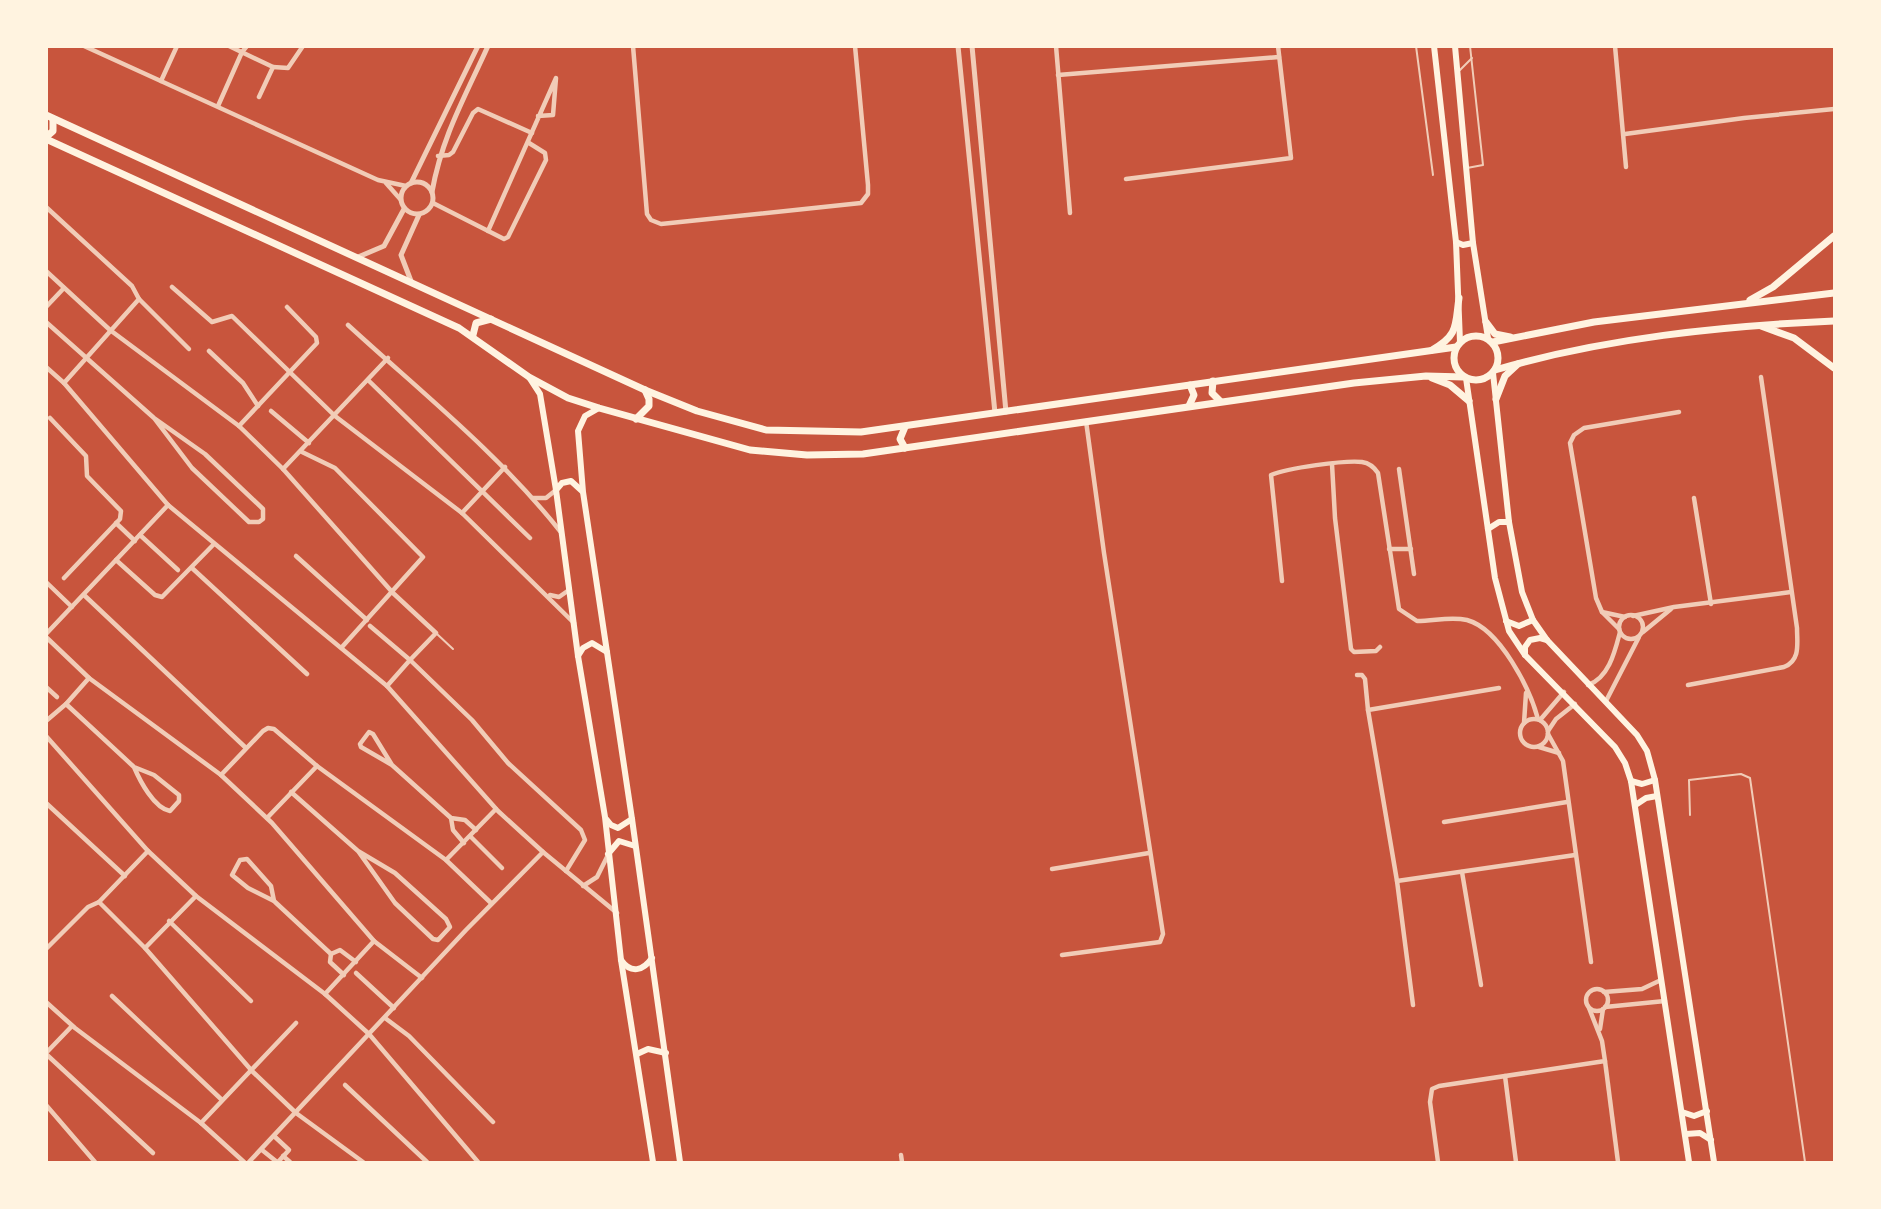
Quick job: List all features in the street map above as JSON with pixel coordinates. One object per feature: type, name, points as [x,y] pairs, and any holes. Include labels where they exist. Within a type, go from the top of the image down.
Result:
[{"type":"main road","points":[[1434,46],[1456,242],[1459,298],[1458,345],[1454,362],[1465,377],[1495,578],[1506,621],[1514,640],[1525,655],[1594,723],[1620,755],[1631,781],[1637,804],[1689,1162]]},
{"type":"main road","points":[[1455,46],[1473,243],[1485,322],[1490,340],[1499,355],[1494,371],[1496,399],[1509,522],[1518,579],[1533,620],[1547,640],[1637,735],[1647,751],[1655,780],[1714,1162]]},
{"type":"main road","points":[[50,117],[53,131],[46,138],[473,335],[529,377],[568,398],[750,450],[843,456],[1189,406],[1426,376],[1465,377],[1481,380],[1494,371],[1520,362],[1690,332],[1756,324],[1834,321]]},
{"type":"main road","points":[[50,117],[645,390],[697,411],[766,429],[829,433],[905,427],[1213,381],[1428,352],[1458,345],[1473,335],[1490,340],[1518,337],[1594,322],[1748,301],[1834,293]]},
{"type":"main road","points":[[1748,301],[1773,287],[1834,236]]},
{"type":"main road","points":[[1456,242],[1463,245],[1473,243]]},
{"type":"main road","points":[[1428,352],[1450,340],[1459,298]]},
{"type":"main road","points":[[473,335],[476,323],[491,319]]},
{"type":"main road","points":[[1485,322],[1495,334],[1518,337]]},
{"type":"main road","points":[[1756,324],[1794,338],[1834,368]]},
{"type":"main road","points":[[1496,399],[1505,376],[1520,362]]},
{"type":"main road","points":[[1426,376],[1450,385],[1468,401]]},
{"type":"main road","points":[[529,377],[540,394],[556,490],[578,656],[605,817],[621,960],[653,1162]]},
{"type":"main road","points":[[1213,381],[1213,396],[1223,402]]},
{"type":"main road","points":[[1189,406],[1194,395],[1190,385]]},
{"type":"main road","points":[[636,418],[649,406],[645,390]]},
{"type":"main road","points":[[599,408],[585,416],[578,430],[583,492],[680,1162]]},
{"type":"main road","points":[[905,427],[900,439],[905,448]]},
{"type":"main road","points":[[556,490],[562,483],[571,481],[583,492]]},
{"type":"main road","points":[[1488,529],[1498,522],[1509,522]]},
{"type":"main road","points":[[1506,621],[1519,626],[1533,620]]},
{"type":"main road","points":[[1525,655],[1530,640],[1540,638],[1547,640]]},
{"type":"main road","points":[[578,656],[583,648],[592,643],[607,652]]},
{"type":"main road","points":[[1631,781],[1642,784],[1655,780]]},
{"type":"main road","points":[[1637,804],[1646,798],[1657,796]]},
{"type":"main road","points":[[605,817],[615,828],[632,819]]},
{"type":"main road","points":[[608,854],[619,841],[635,846]]},
{"type":"main road","points":[[621,960],[628,967],[637,970],[647,966],[652,958]]},
{"type":"main road","points":[[637,1054],[648,1049],[666,1053]]},
{"type":"main road","points":[[1682,1112],[1694,1116],[1707,1111]]},
{"type":"main road","points":[[1686,1134],[1700,1133],[1711,1140]]},
{"type":"street","points":[[84,46],[386,183],[424,184],[432,192]]},
{"type":"street","points":[[161,81],[177,46]]},
{"type":"street","points":[[230,46],[273,67],[288,68],[303,46]]},
{"type":"street","points":[[218,106],[242,52],[247,46]]},
{"type":"street","points":[[401,200],[478,46]]},
{"type":"street","points":[[411,281],[401,255],[419,215],[427,211],[433,203],[432,192],[438,156],[488,46]]},
{"type":"street","points":[[633,46],[647,214],[651,220],[661,224],[861,203],[868,194],[868,185],[855,46]]},
{"type":"street","points":[[958,46],[995,413]]},
{"type":"street","points":[[972,46],[1006,412]]},
{"type":"street","points":[[1056,46],[1070,213]]},
{"type":"street","points":[[1126,179],[1291,158],[1278,46]]},
{"type":"street","points":[[1616,46],[1626,168]]},
{"type":"street","points":[[1058,75],[1279,57]]},
{"type":"street","points":[[259,97],[273,67]]},
{"type":"street","points":[[488,231],[529,142],[538,116],[556,78],[554,113],[549,117],[538,116]]},
{"type":"street","points":[[438,156],[449,155],[453,152],[472,113],[478,109],[532,133]]},
{"type":"street","points":[[1625,134],[1744,117],[1834,109]]},
{"type":"street","points":[[433,203],[504,239],[510,235],[546,160],[545,153],[529,142]]},
{"type":"street","points":[[358,257],[384,246],[404,209],[401,200],[386,183]]},
{"type":"street","points":[[46,207],[132,286],[139,298],[189,349]]},
{"type":"street","points":[[404,209],[419,215]]},
{"type":"street","points":[[46,271],[110,330],[238,426],[283,469],[393,593],[436,633],[387,686]]},
{"type":"street","points":[[172,286],[212,322],[232,316],[335,416],[462,513],[574,623]]},
{"type":"street","points":[[46,307],[64,288]]},
{"type":"street","points":[[64,383],[139,298]]},
{"type":"street","points":[[238,426],[318,341],[287,307]]},
{"type":"street","points":[[46,322],[154,418],[205,454],[263,509],[263,519],[260,522],[249,522],[192,468],[154,418]]},
{"type":"street","points":[[348,325],[388,358],[505,467],[560,531]]},
{"type":"street","points":[[209,351],[243,383],[258,406]]},
{"type":"street","points":[[283,469],[302,452],[388,358]]},
{"type":"street","points":[[46,367],[64,383],[168,505],[387,686],[496,809],[616,913]]},
{"type":"street","points":[[1688,685],[1791,664],[1796,656],[1797,628],[1761,377]]},
{"type":"street","points":[[368,380],[530,538]]},
{"type":"street","points":[[271,411],[309,443]]},
{"type":"street","points":[[1641,635],[1629,639],[1602,612],[1596,598],[1571,461],[1571,439],[1584,428],[1678,412]]},
{"type":"street","points":[[50,418],[86,456],[87,476],[121,512],[116,523],[64,578]]},
{"type":"street","points":[[1062,955],[1161,941],[1163,934],[1149,853],[1086,421]]},
{"type":"street","points":[[302,452],[335,468],[422,555],[422,561],[342,647]]},
{"type":"street","points":[[1282,581],[1271,477],[1275,474],[1332,464],[1364,462],[1376,470],[1399,609],[1403,614],[1417,621],[1449,617],[1475,623],[1501,645],[1526,690],[1539,720],[1561,755],[1591,962]]},
{"type":"street","points":[[1332,464],[1335,518],[1352,649],[1354,652],[1376,651],[1380,647]]},
{"type":"street","points":[[462,513],[505,467]]},
{"type":"street","points":[[1399,469],[1414,574]]},
{"type":"street","points":[[533,498],[546,498],[556,490]]},
{"type":"street","points":[[1694,498],[1711,604]]},
{"type":"street","points":[[168,505],[46,636],[89,678],[221,775],[267,818],[374,941],[422,978]]},
{"type":"street","points":[[116,523],[135,541]]},
{"type":"street","points":[[140,535],[178,570]]},
{"type":"street","points":[[116,560],[160,598],[167,594],[214,544]]},
{"type":"street","points":[[1389,549],[1411,549]]},
{"type":"street","points":[[296,556],[367,620]]},
{"type":"street","points":[[192,568],[307,675]]},
{"type":"street","points":[[46,582],[72,607]]},
{"type":"street","points":[[545,592],[558,597],[569,590]]},
{"type":"street","points":[[1602,612],[1625,617],[1674,607],[1791,592]]},
{"type":"street","points":[[84,595],[246,748]]},
{"type":"street","points":[[1606,701],[1641,635],[1674,607]]},
{"type":"street","points":[[1633,616],[1642,623],[1641,635]]},
{"type":"street","points":[[1588,684],[1598,680],[1615,654],[1620,622],[1625,617]]},
{"type":"street","points":[[370,626],[410,660],[472,720],[508,763],[581,830],[585,840],[566,872]]},
{"type":"street","points":[[1357,675],[1362,675],[1365,680],[1397,881],[1413,1005]]},
{"type":"street","points":[[46,721],[66,704],[89,678]]},
{"type":"street","points":[[46,687],[57,697]]},
{"type":"street","points":[[1368,710],[1499,688]]},
{"type":"street","points":[[1526,690],[1524,723],[1520,732],[1522,741],[1530,747],[1539,747],[1561,755]]},
{"type":"street","points":[[1524,723],[1539,720],[1564,692]]},
{"type":"street","points":[[66,704],[134,767],[153,775],[179,795],[179,801],[170,811],[165,809],[144,787],[134,767]]},
{"type":"street","points":[[1539,747],[1546,741],[1548,732],[1556,720],[1575,704]]},
{"type":"street","points":[[221,775],[263,731],[271,728],[317,766],[446,860],[491,903]]},
{"type":"street","points":[[392,765],[374,734],[369,732],[360,747],[392,765],[451,818],[462,819],[476,830]]},
{"type":"street","points":[[46,736],[148,851],[196,896],[326,994],[369,1034],[476,1162]]},
{"type":"street","points":[[267,818],[317,766]]},
{"type":"street","points":[[291,792],[358,851],[395,873],[446,919],[450,927],[444,936],[438,940],[433,939],[396,904],[358,851]]},
{"type":"street","points":[[1444,822],[1567,802]]},
{"type":"street","points":[[46,803],[125,876]]},
{"type":"street","points":[[446,860],[496,809]]},
{"type":"street","points":[[451,818],[453,830],[464,843]]},
{"type":"street","points":[[471,837],[502,868]]},
{"type":"street","points":[[46,949],[88,906],[99,903],[148,851]]},
{"type":"street","points":[[249,1162],[491,903],[543,852]]},
{"type":"street","points":[[1052,869],[1149,853]]},
{"type":"street","points":[[583,886],[597,877],[608,854]]},
{"type":"street","points":[[1397,881],[1575,855]]},
{"type":"street","points":[[274,902],[271,886],[247,859],[240,860],[232,874],[255,892],[274,902],[332,954]]},
{"type":"street","points":[[1462,872],[1481,985]]},
{"type":"street","points":[[145,948],[196,896]]},
{"type":"street","points":[[99,903],[145,948],[252,1071],[296,1113],[363,1162]]},
{"type":"street","points":[[169,921],[250,1001]]},
{"type":"street","points":[[326,994],[374,941]]},
{"type":"street","points":[[344,975],[330,962],[332,954],[340,950],[356,962]]},
{"type":"street","points":[[356,974],[394,1008]]},
{"type":"street","points":[[1618,1162],[1605,1060],[1599,1031],[1586,1001],[1590,992],[1595,989],[1604,992],[1642,989],[1661,980]]},
{"type":"street","points":[[1599,1031],[1604,1008],[1608,1001],[1604,992]]},
{"type":"street","points":[[112,996],[222,1100]]},
{"type":"street","points":[[1589,1008],[1598,1011],[1604,1008],[1665,1001]]},
{"type":"street","points":[[46,1002],[72,1026],[201,1123],[244,1162]]},
{"type":"street","points":[[385,1017],[409,1036],[493,1122]]},
{"type":"street","points":[[201,1123],[296,1023]]},
{"type":"street","points":[[72,1026],[46,1054],[153,1153]]},
{"type":"street","points":[[1438,1162],[1430,1102],[1432,1089],[1605,1060]]},
{"type":"street","points":[[1505,1076],[1516,1162]]},
{"type":"street","points":[[345,1085],[427,1162]]},
{"type":"street","points":[[46,1105],[95,1162]]},
{"type":"street","points":[[262,1150],[278,1162],[284,1156],[289,1150],[274,1136]]},
{"type":"street","points":[[901,1155],[902,1162]]},
{"type":"street","points":[[284,1156],[290,1162]]},
{"type":"lane","points":[[1416,46],[1433,175]]},
{"type":"lane","points":[[1467,168],[1483,165],[1470,46]]},
{"type":"lane","points":[[1458,72],[1472,58]]},
{"type":"lane","points":[[436,633],[453,649]]},
{"type":"lane","points":[[1690,814],[1689,780],[1741,774],[1750,778],[1804,1162]]}]
